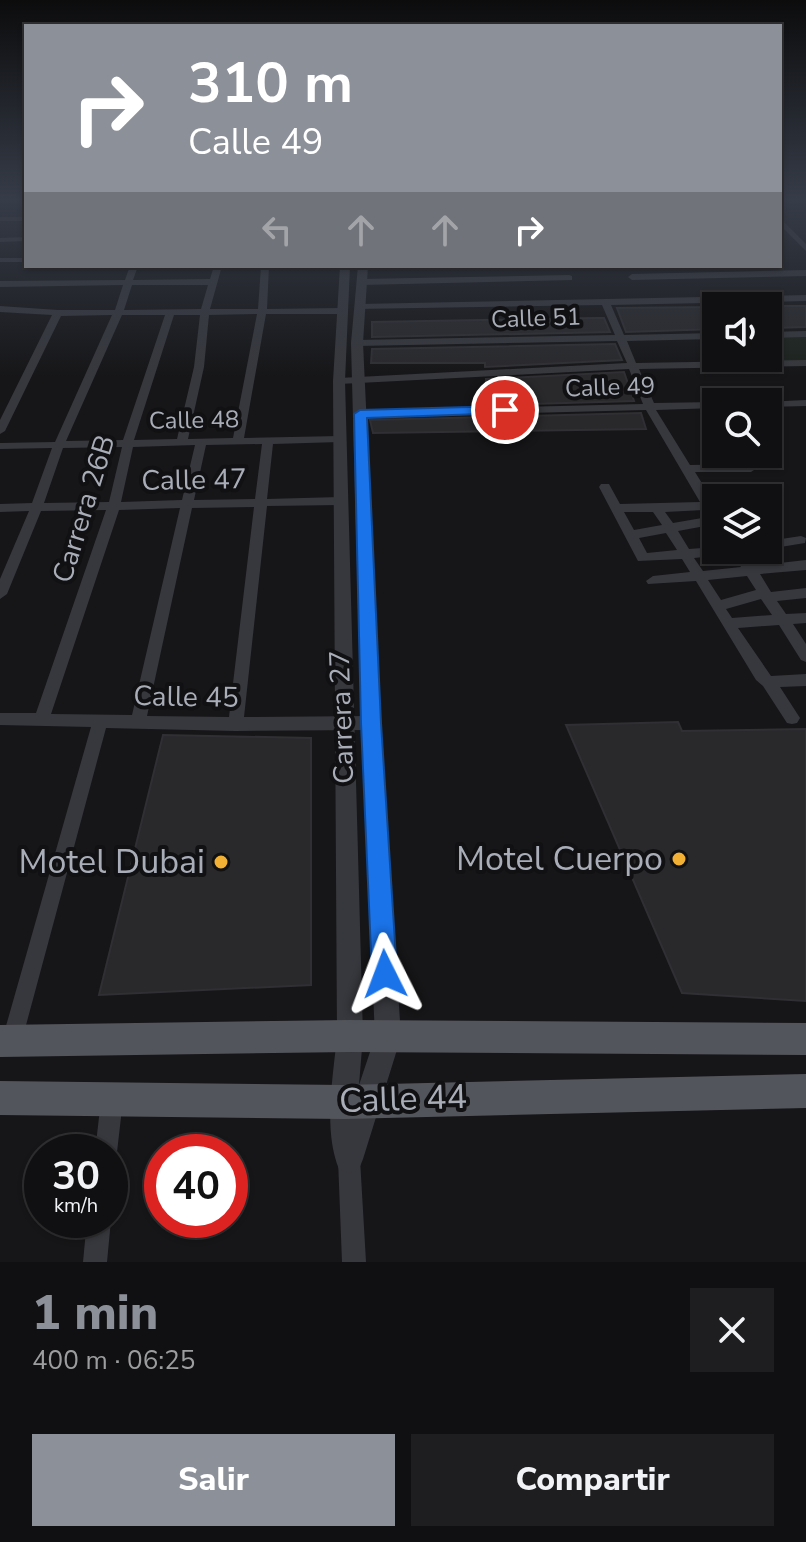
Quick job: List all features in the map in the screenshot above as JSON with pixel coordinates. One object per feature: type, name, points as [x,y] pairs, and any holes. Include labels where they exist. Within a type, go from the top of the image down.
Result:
[{"type":"main road","name":"Calle 44","points":[[6,1041],[350,1036],[806,1039]]},
{"type":"main road","name":"Calle 44","points":[[0,1098],[356,1102],[806,1091]]},
{"type":"street","points":[[0,260],[24,260]]},
{"type":"street","points":[[0,594],[37,507],[59,444],[118,313],[133,268]]},
{"type":"street","points":[[182,442],[199,367],[205,311],[218,268]]},
{"type":"street","points":[[238,441],[262,312],[265,268]]},
{"type":"street","name":"Carrera 27","points":[[345,268],[357,343],[340,439],[350,1036],[356,1102],[349,1159],[354,1262]]},
{"type":"street","points":[[632,277],[806,273]]},
{"type":"street","points":[[362,274],[569,278]]},
{"type":"street","name":"Carrera 27","points":[[356,1102],[388,1037],[371,723],[360,414],[349,380],[350,309],[362,274]]},
{"type":"street","points":[[0,284],[215,282]]},
{"type":"street","points":[[0,309],[58,313],[262,312],[806,298]]},
{"type":"street","points":[[605,301],[650,405],[702,492]]},
{"type":"street","name":"Carrera 26B","points":[[41,720],[114,505],[128,443],[170,312]]},
{"type":"street","points":[[0,431],[58,313]]},
{"type":"street","points":[[782,335],[806,334]]},
{"type":"street","name":"Calle 51","points":[[357,343],[702,336]]},
{"type":"street","points":[[349,380],[633,366],[806,363]]},
{"type":"street","points":[[782,404],[806,403]]},
{"type":"street","name":"Calle 49","points":[[360,414],[702,405]]},
{"type":"street","name":"Calle 48","points":[[0,446],[340,439]]},
{"type":"street","points":[[236,724],[268,440]]},
{"type":"street","points":[[138,722],[201,442]]},
{"type":"street","points":[[688,469],[751,468]]},
{"type":"street","points":[[605,487],[643,558],[702,553]]},
{"type":"street","name":"Calle 47","points":[[0,508],[340,501]]},
{"type":"street","points":[[616,508],[702,506]]},
{"type":"street","points":[[657,508],[761,676],[792,718]]},
{"type":"street","points":[[631,535],[702,523]]},
{"type":"street","points":[[782,543],[801,540]]},
{"type":"street","points":[[745,564],[804,650]]},
{"type":"street","points":[[653,581],[806,565]]},
{"type":"street","points":[[718,606],[766,595],[806,593]]},
{"type":"street","points":[[729,623],[806,618]]},
{"type":"street","points":[[768,682],[806,680]]},
{"type":"street","name":"Calle 45","points":[[0,719],[236,724],[371,723]]},
{"type":"street","points":[[6,1041],[100,722]]},
{"type":"street","points":[[108,1134],[112,1100]]},
{"type":"street","points":[[95,1262],[97,1238]]},
{"type":"shaded area","points":[[806,334],[806,363],[782,363],[782,335]]},
{"type":"building","points":[[782,306],[806,306],[806,327],[782,328]]},
{"type":"building","points":[[702,307],[702,329],[626,332],[617,308]]},
{"type":"building","points":[[604,318],[610,332],[372,337],[372,322]]},
{"type":"building","points":[[615,344],[622,360],[485,367],[485,363],[371,363],[372,349]]},
{"type":"building","points":[[624,372],[634,401],[531,404],[528,392],[486,393],[486,379]]},
{"type":"building","points":[[641,413],[646,429],[373,433],[370,420]]},
{"type":"building","name":"Motel Cuerpo","points":[[678,722],[682,731],[806,729],[806,1001],[682,993],[566,725]]},
{"type":"building","name":"Motel Dubai","points":[[163,735],[311,738],[311,985],[99,995]]},
{"type":"place","name":"Motel Cuerpo","points":[[679,859]]},
{"type":"place","name":"Motel Dubai","points":[[221,862]]},
{"type":"route","points":[[385,974],[371,723],[360,414],[505,410]]}]
